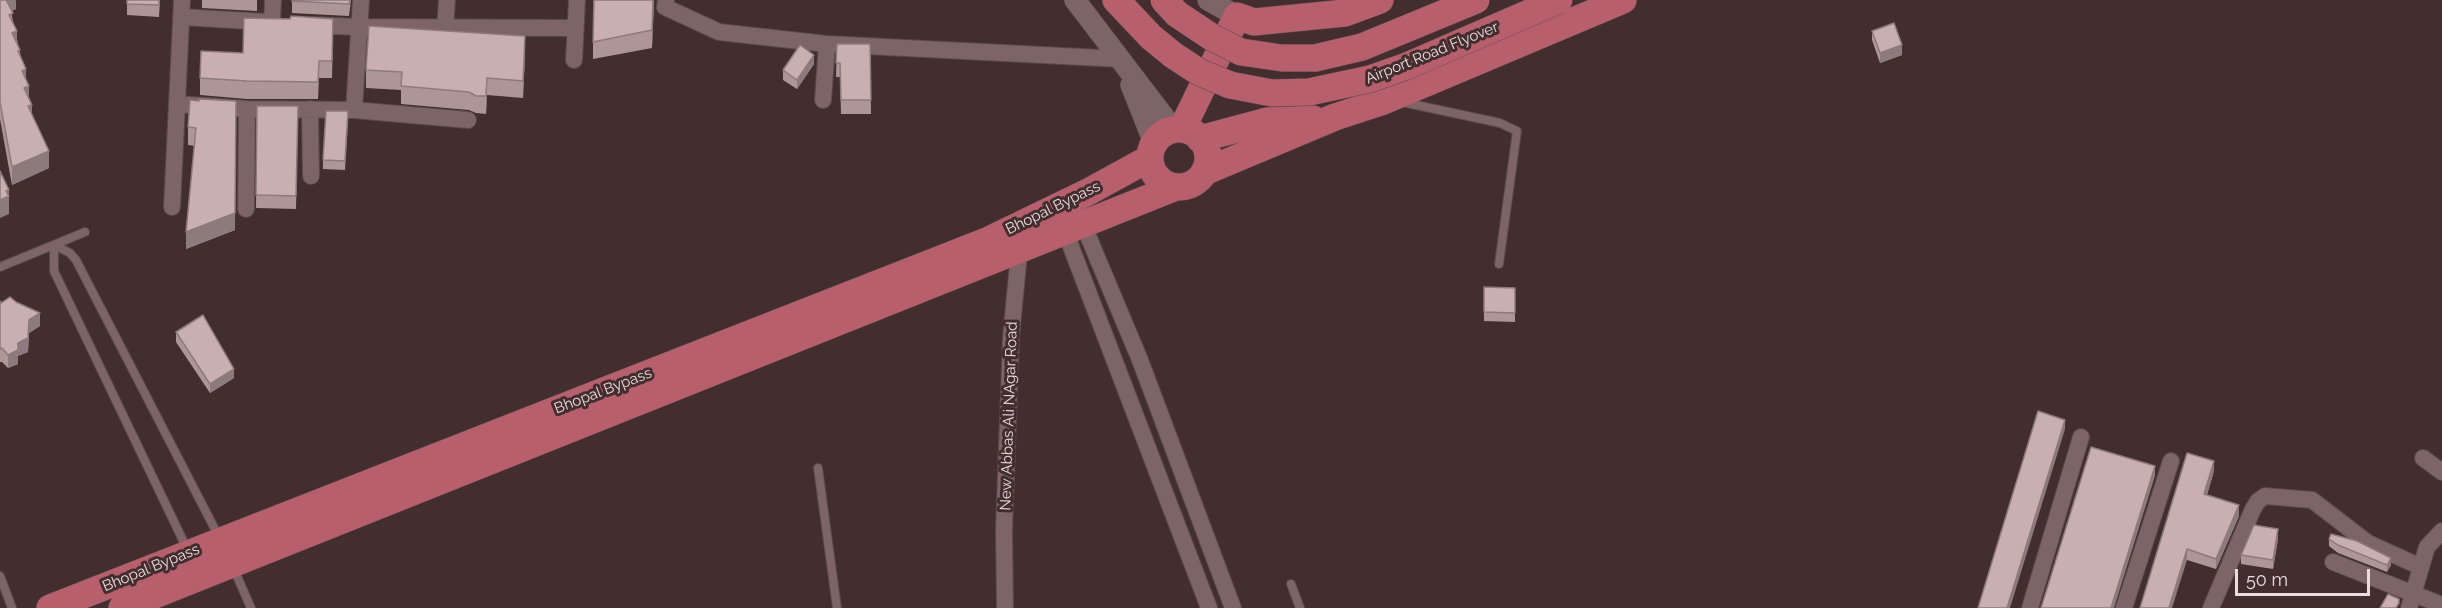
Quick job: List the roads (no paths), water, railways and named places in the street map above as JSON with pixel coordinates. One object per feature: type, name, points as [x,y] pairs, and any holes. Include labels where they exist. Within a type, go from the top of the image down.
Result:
[{"type":"main road","name":"Airport Road Flyover","points":[[1116,0],[1151,37],[1199,72],[1251,90],[1292,93],[1326,90],[1389,73],[1560,0]]},
{"type":"main road","name":"Airport Road Flyover","points":[[1164,0],[1186,21],[1241,52],[1282,58],[1315,58],[1362,47],[1476,0]]},
{"type":"main road","points":[[1380,0],[1345,13],[1245,19],[1175,139],[1151,166],[1160,180],[1176,187],[1192,183],[1204,172],[1335,117],[1381,102],[1623,0]]},
{"type":"main road","name":"Bhopal Bypass","points":[[50,608],[196,565],[1019,237],[1175,139],[1267,121],[1335,117]]},
{"type":"main road","points":[[1175,139],[1207,155],[1204,172]]},
{"type":"main road","name":"Bhopal Bypass","points":[[1019,237],[1074,227],[1176,187]]},
{"type":"main road","name":"Bhopal Bypass","points":[[122,608],[196,565]]},
{"type":"street","points":[[272,22],[273,0]]},
{"type":"street","points":[[354,110],[360,0]]},
{"type":"street","points":[[445,28],[447,0]]},
{"type":"street","points":[[574,60],[577,0]]},
{"type":"street","points":[[666,0],[665,6],[719,32],[827,44],[1121,59]]},
{"type":"street","points":[[1076,0],[1121,59],[1175,139]]},
{"type":"street","points":[[1208,0],[1245,19]]},
{"type":"street","points":[[172,207],[181,8],[272,22],[358,27],[575,28]]},
{"type":"street","points":[[823,100],[827,44]]},
{"type":"street","points":[[177,104],[247,109],[354,110],[468,120]]},
{"type":"street","points":[[246,209],[247,109]]},
{"type":"street","points":[[310,109],[311,176]]},
{"type":"street","points":[[1074,227],[1209,608]]},
{"type":"street","points":[[1074,227],[1140,360],[1233,608]]},
{"type":"street","name":"New Abbas Ali NAgar Road","points":[[1005,608],[1004,530],[1011,336],[1019,237]]},
{"type":"street","points":[[2030,608],[2081,437]]},
{"type":"street","points":[[2423,458],[2442,472]]},
{"type":"street","points":[[2124,608],[2170,460]]},
{"type":"street","points":[[2211,608],[2253,509],[2265,496],[2312,500],[2368,543],[2421,567]]},
{"type":"street","points":[[2411,601],[2427,547],[2442,531]]},
{"type":"street","points":[[2333,562],[2411,601],[2442,605]]},
{"type":"lane","points":[[1381,102],[1396,100],[1500,123],[1517,130],[1499,264]]},
{"type":"lane","points":[[0,267],[85,232]]},
{"type":"lane","points":[[54,245],[70,253],[76,260],[226,553],[251,608]]},
{"type":"lane","points":[[54,245],[54,271],[196,565]]},
{"type":"lane","points":[[818,468],[837,608]]},
{"type":"lane","points":[[0,576],[12,608]]},
{"type":"lane","points":[[1291,584],[1300,608]]}]
